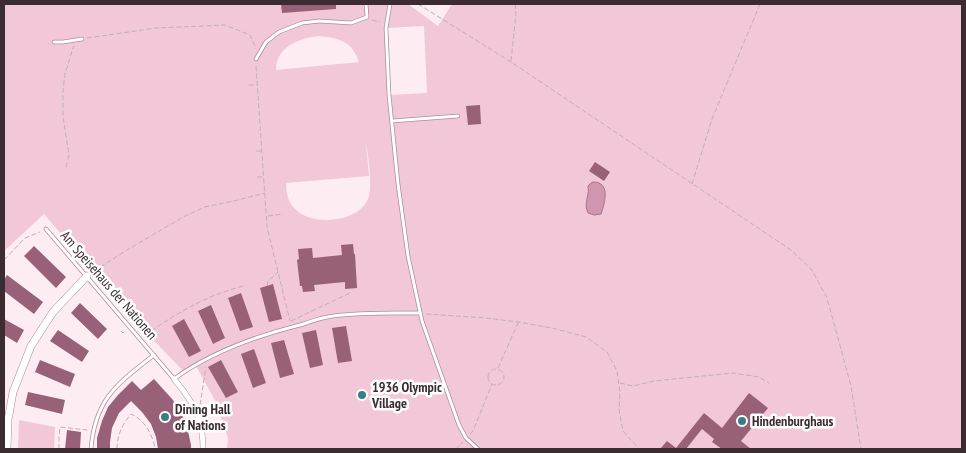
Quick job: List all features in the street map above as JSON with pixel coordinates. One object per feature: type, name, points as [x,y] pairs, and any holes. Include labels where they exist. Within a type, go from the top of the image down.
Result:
[{"type":"street","points":[[7,449],[8,420],[13,392],[31,346],[53,312],[87,276]]},
{"type":"street","name":"Am Speisehaus der Nationen","points":[[174,379],[192,403],[203,438],[203,449]]},
{"type":"lane","points":[[256,59],[266,42],[279,32],[302,23],[319,21],[351,23],[367,17],[366,4]]},
{"type":"lane","points":[[390,4],[386,28],[389,95],[408,256],[422,321],[459,424],[466,438],[478,449]]},
{"type":"lane","points":[[54,42],[82,39]]},
{"type":"lane","points":[[392,121],[458,116]]},
{"type":"lane","name":"Am Speisehaus der Nationen","points":[[46,229],[174,379]]},
{"type":"lane","points":[[174,379],[189,368],[225,350],[264,335],[331,316],[420,313]]},
{"type":"lane","name":"Am Speisehaus der Nationen","points":[[91,449],[93,431],[105,401],[117,386],[154,355]]},
{"type":"path","points":[[418,4],[510,62],[791,250],[812,270],[827,298],[850,386],[861,449]]},
{"type":"path","points":[[510,62],[516,13],[515,4]]},
{"type":"path","points":[[692,184],[712,119],[760,4]]},
{"type":"path","points":[[367,17],[380,22],[386,28]]},
{"type":"path","points":[[66,167],[69,155],[63,117],[65,74],[73,48],[82,39],[156,28],[225,25],[250,35],[255,46],[267,226],[291,327]]},
{"type":"path","points":[[249,85],[258,85]]},
{"type":"path","points":[[256,151],[262,151]]},
{"type":"path","points":[[257,178],[264,177]]},
{"type":"path","points":[[87,276],[120,254],[185,216],[205,207],[265,193]]},
{"type":"path","points":[[267,216],[283,214]]},
{"type":"path","points":[[4,260],[25,238],[46,229]]},
{"type":"path","points":[[267,286],[268,281],[278,272]]},
{"type":"path","points":[[141,339],[174,316],[199,302],[243,286]]},
{"type":"path","points":[[290,321],[352,292]]},
{"type":"path","points":[[420,313],[518,322],[586,337],[607,352],[617,371],[620,392],[619,410],[623,431],[639,449]]},
{"type":"path","points":[[498,368],[518,322]]},
{"type":"path","points":[[198,419],[207,359]]},
{"type":"path","points":[[498,368],[502,371],[504,380],[496,385],[492,384],[487,378],[488,374],[490,370],[498,368]]},
{"type":"path","points":[[619,383],[633,386],[654,381],[733,373],[759,377],[769,383]]},
{"type":"path","points":[[456,449],[473,431],[492,384]]},
{"type":"path","points":[[117,449],[118,434],[131,414],[136,416],[146,426],[151,434],[155,449]]},
{"type":"path","points":[[59,449],[60,427],[93,431]]},
{"type":"shaded area","points":[[4,4],[408,4],[438,26],[452,4],[962,4],[962,449],[227,449],[228,438],[216,402],[196,366],[185,373],[144,330],[44,214],[4,251]],"holes":[[[424,26],[427,93],[389,95],[386,28]],[[319,36],[333,38],[349,45],[359,62],[276,70],[280,55],[290,45],[304,39]],[[366,142],[370,179],[368,199],[363,207],[354,213],[333,220],[311,218],[301,214],[294,208],[287,193],[286,183],[369,176]]]},
{"type":"shaded area","points":[[592,182],[602,185],[604,189],[605,199],[601,214],[594,215],[588,213],[586,203],[588,186]]},
{"type":"shaded area","points":[[19,420],[55,427],[54,449],[18,449]]},
{"type":"building","points":[[281,4],[336,4],[336,9],[282,13]]},
{"type":"building","points":[[480,105],[481,124],[468,125],[466,106]]},
{"type":"building","points":[[595,162],[610,172],[604,181],[589,171]]},
{"type":"building","points":[[353,244],[357,288],[345,289],[345,282],[314,285],[315,291],[303,292],[302,286],[300,286],[297,260],[299,259],[298,249],[312,248],[313,258],[342,255],[341,245]]},
{"type":"building","points":[[34,246],[66,277],[56,288],[24,256]]},
{"type":"building","points":[[7,275],[43,302],[34,314],[4,291],[4,280]]},
{"type":"building","points":[[273,284],[282,319],[269,322],[260,288]]},
{"type":"building","points":[[241,293],[253,327],[240,331],[228,298]]},
{"type":"building","points":[[80,303],[107,329],[98,339],[71,313]]},
{"type":"building","points":[[211,305],[225,338],[213,344],[198,311]]},
{"type":"building","points":[[4,319],[24,330],[17,343],[4,335]]},
{"type":"building","points":[[184,319],[201,351],[189,357],[172,326]]},
{"type":"building","points":[[346,326],[352,361],[338,363],[332,328]]},
{"type":"building","points":[[58,330],[89,351],[82,362],[50,341]]},
{"type":"building","points":[[316,330],[323,365],[310,368],[302,333]]},
{"type":"building","points":[[284,340],[294,374],[280,378],[271,343]]},
{"type":"building","points":[[254,349],[266,383],[253,388],[241,354]]},
{"type":"building","points":[[40,360],[75,374],[70,387],[35,372]]},
{"type":"building","points":[[221,360],[238,392],[226,398],[208,367]]},
{"type":"building","name":"Dining Hall of Nations","points":[[154,379],[173,400],[182,414],[188,431],[191,449],[158,449],[151,424],[131,401],[119,413],[112,428],[110,449],[97,449],[97,438],[108,407],[132,381],[141,390]]},
{"type":"building","points":[[28,392],[65,400],[62,414],[25,405]]},
{"type":"building","name":"Hindenburghaus","points":[[749,393],[768,408],[741,441],[751,449],[722,449],[712,442],[714,439],[702,429],[686,449],[660,449],[667,441],[676,448],[704,413],[722,428]]},
{"type":"building","points":[[67,430],[81,432],[80,449],[65,449]]},
{"type":"place","name":"1936 Olympic Village","points":[[362,395]]},
{"type":"place","name":"Dining Hall of Nations","points":[[165,417]]},
{"type":"place","name":"Hindenburghaus","points":[[742,421]]}]
